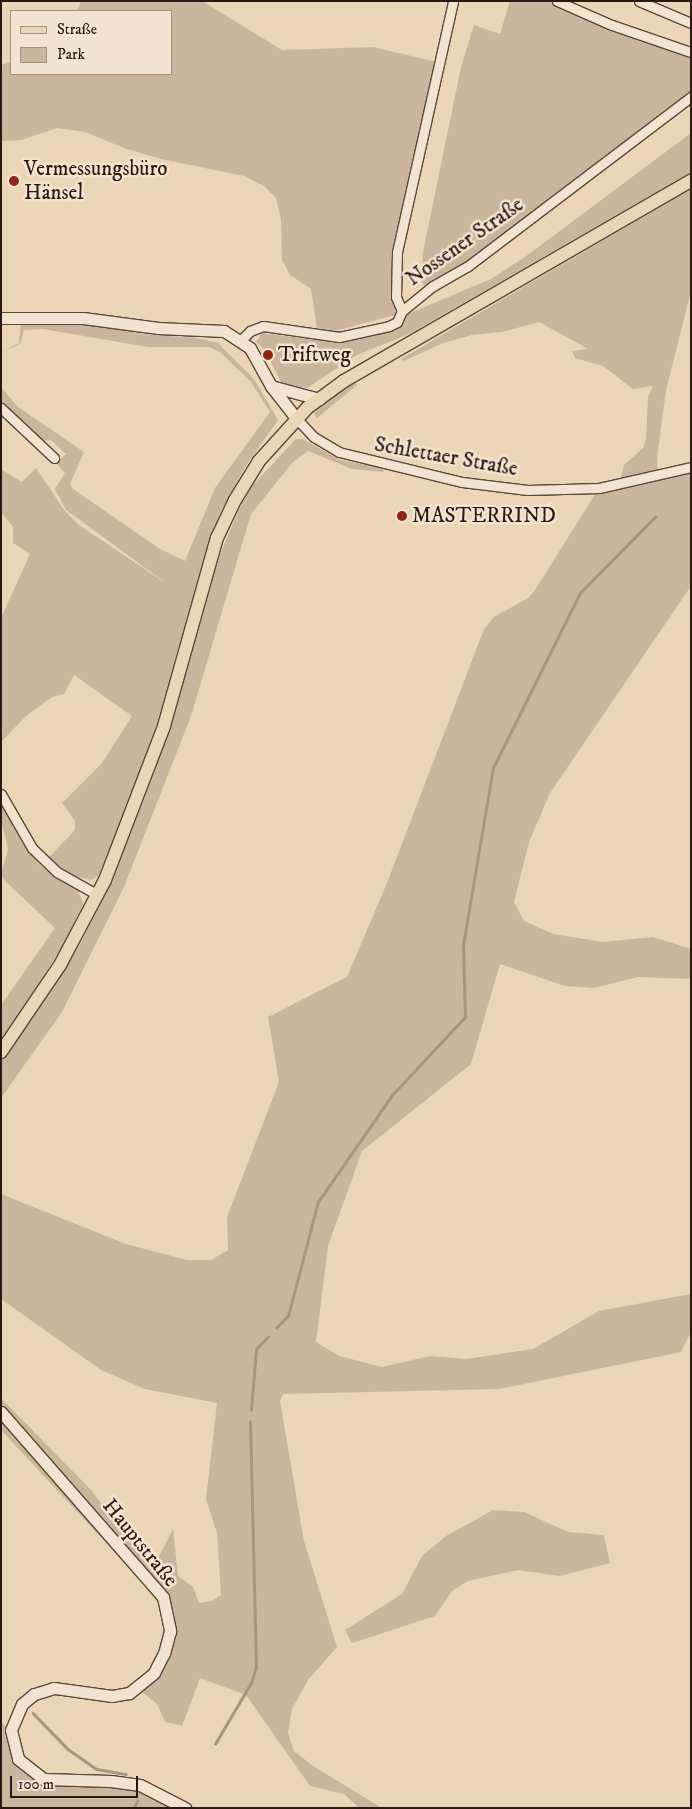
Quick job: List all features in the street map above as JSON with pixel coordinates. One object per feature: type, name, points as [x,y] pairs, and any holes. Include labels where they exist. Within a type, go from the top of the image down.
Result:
[{"type":"main road","points":[[1,1052],[60,965],[98,895],[164,726],[220,533],[248,477],[296,418],[319,399],[362,370],[691,181]]},
{"type":"street","points":[[402,310],[396,297],[397,252],[452,1]]},
{"type":"street","points":[[557,1],[612,25],[691,52]]},
{"type":"street","points":[[639,1],[691,23]]},
{"type":"street","name":"Nossener Straße","points":[[241,340],[250,331],[263,326],[323,336],[356,336],[389,326],[396,322],[402,310],[433,286],[468,266],[691,97]]},
{"type":"street","points":[[1,318],[83,318],[158,328],[210,328],[241,340],[250,348],[271,386],[296,418]]},
{"type":"street","points":[[271,386],[319,399]]},
{"type":"street","points":[[1,408],[54,458]]},
{"type":"street","name":"Schlettaer Straße","points":[[296,418],[314,437],[339,452],[462,482],[528,490],[599,488],[691,467]]},
{"type":"street","points":[[1,794],[32,848],[57,872],[98,895]]},
{"type":"street","name":"Hauptstraße","points":[[1,1412],[163,1597],[170,1632],[164,1653],[154,1674],[129,1693],[112,1696],[54,1688],[34,1694],[22,1704],[11,1730],[18,1758],[44,1779],[111,1781],[140,1785],[185,1808]]},
{"type":"green space","points":[[81,1],[202,1],[282,50],[373,47],[437,62],[404,214],[395,315],[335,331],[317,328],[311,289],[290,275],[282,260],[281,219],[276,198],[264,186],[244,176],[161,159],[124,148],[85,132],[57,128],[21,140],[1,141],[1,65],[10,62],[10,75],[172,75],[172,10],[77,10]]},
{"type":"green space","points":[[510,1],[557,1],[691,52],[691,97],[426,292],[422,281],[423,252],[461,67],[474,25],[500,34]]},
{"type":"green space","points":[[691,133],[691,172],[409,334],[357,355],[307,388],[282,384],[265,350],[256,342],[262,333],[339,343],[395,330],[408,314],[491,279],[525,257]]},
{"type":"green space","points":[[691,189],[691,291],[666,390],[657,458],[658,475],[691,467],[691,586],[550,793],[529,842],[514,902],[524,921],[553,934],[603,942],[653,937],[691,949],[691,979],[638,977],[594,988],[565,986],[500,964],[471,1064],[362,1151],[328,1246],[316,1342],[339,1356],[382,1367],[430,1356],[466,1359],[533,1349],[599,1311],[691,1294],[691,1332],[681,1352],[499,1389],[283,1394],[280,1401],[304,1541],[337,1647],[308,1680],[292,1709],[288,1733],[294,1751],[313,1766],[382,1808],[359,1808],[344,1794],[310,1786],[246,1695],[200,1678],[182,1726],[165,1722],[157,1704],[137,1688],[168,1643],[164,1611],[149,1589],[1,1430],[1,1398],[91,1490],[130,1542],[155,1564],[173,1529],[178,1576],[193,1587],[199,1603],[212,1601],[221,1595],[217,1533],[206,1499],[217,1403],[145,1389],[101,1370],[1,1299],[1,1194],[126,1244],[187,1260],[211,1260],[228,1250],[227,1217],[279,1082],[268,1017],[347,977],[387,883],[484,629],[494,617],[528,598],[535,590],[599,488],[619,485],[624,465],[643,448],[646,439],[648,397],[653,386],[633,389],[603,366],[575,358],[572,351],[588,349],[539,322],[502,332],[472,335],[443,343],[404,361],[401,359]]},
{"type":"green space","points":[[21,320],[98,324],[142,334],[197,338],[218,343],[254,379],[278,420],[245,467],[219,515],[142,774],[98,876],[91,880],[70,875],[48,858],[75,830],[75,821],[62,803],[102,763],[132,716],[74,675],[64,694],[52,697],[26,716],[1,742],[1,618],[30,554],[13,543],[13,527],[1,512],[1,469],[22,482],[36,468],[65,511],[79,525],[170,586],[66,510],[55,489],[65,473],[56,463],[66,454],[51,440],[40,441],[1,404],[1,387],[18,407],[84,452],[70,484],[73,489],[160,549],[185,561],[215,488],[270,412],[251,382],[220,352],[209,347],[148,347],[43,329],[24,330],[20,344],[1,352],[19,343]]},
{"type":"green space","points":[[354,382],[357,385],[317,418],[314,414],[319,408]]},
{"type":"green space","points":[[296,439],[303,439],[340,460],[382,468],[384,472],[352,469],[308,451],[293,462],[251,514],[191,716],[124,887],[62,1012],[1,1098],[1,1061],[77,950],[112,881],[152,778],[216,564],[239,509],[252,486]]},
{"type":"green space","points":[[1,803],[28,852],[41,866],[78,890],[83,904],[63,945],[1,1042],[1,1005],[55,928],[5,881],[1,874],[8,849],[1,820]]},
{"type":"green space","points":[[493,1510],[524,1512],[568,1532],[604,1535],[610,1563],[560,1576],[518,1570],[468,1581],[452,1591],[435,1616],[352,1643],[345,1630],[402,1594],[422,1556],[446,1536]]},
{"type":"green space","points":[[1,1722],[8,1728],[9,1748],[24,1772],[33,1778],[139,1789],[176,1808],[1,1808]]},
{"type":"waterway","points":[[276,1328],[288,1316],[318,1202],[392,1095],[465,1017],[463,945],[493,768],[580,593],[655,517]]},
{"type":"waterway","points":[[251,1410],[256,1349],[268,1337]]},
{"type":"waterway","points":[[215,1744],[251,1683],[256,1667],[250,1422]]},
{"type":"waterway","points":[[33,1713],[68,1749],[97,1769],[126,1774]]},
{"type":"waterway","points":[[134,1808],[137,1801]]},
{"type":"place","name":"Vermessungsbüro Hänsel","points":[[14,181]]},
{"type":"place","name":"Triftweg","points":[[268,355]]},
{"type":"place","name":"MASTERRIND","points":[[402,516]]}]
